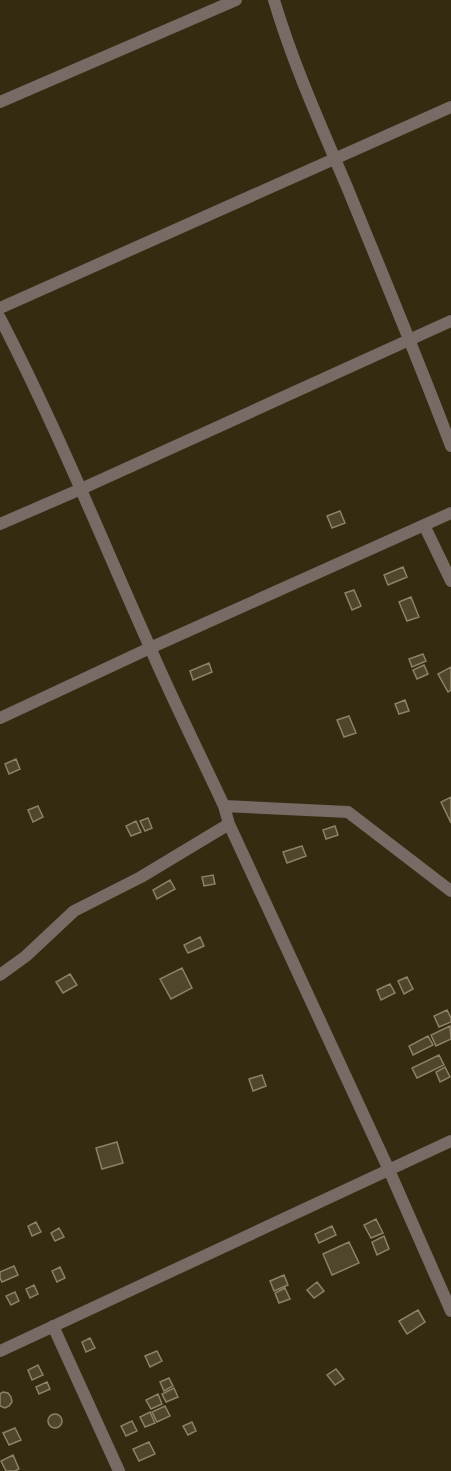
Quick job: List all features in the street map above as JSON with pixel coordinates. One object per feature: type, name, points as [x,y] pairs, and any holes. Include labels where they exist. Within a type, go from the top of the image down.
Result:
[{"type":"street","points":[[0,102],[236,0]]},
{"type":"street","points":[[274,0],[284,33],[451,446]]},
{"type":"street","points":[[0,308],[451,107]]},
{"type":"street","points":[[0,318],[81,489],[150,648],[224,806],[229,824],[389,1170],[451,1311]]},
{"type":"street","points":[[0,524],[451,321]]},
{"type":"street","points":[[0,718],[451,513]]},
{"type":"street","points":[[424,525],[451,581]]},
{"type":"street","points":[[224,806],[348,812],[451,891]]},
{"type":"street","points":[[0,975],[26,956],[74,911],[141,877],[229,824]]},
{"type":"street","points":[[0,1351],[451,1141]]},
{"type":"street","points":[[53,1326],[119,1471]]},
{"type":"building","points":[[340,511],[345,523],[332,528],[327,516]]},
{"type":"building","points":[[403,567],[407,577],[388,585],[384,575]]},
{"type":"building","points":[[354,590],[361,606],[352,610],[345,593]]},
{"type":"building","points":[[411,597],[419,617],[407,621],[399,602]]},
{"type":"building","points":[[423,654],[426,661],[412,667],[409,659]]},
{"type":"building","points":[[209,663],[212,672],[193,680],[190,671]]},
{"type":"building","points":[[424,665],[428,674],[417,679],[413,670]]},
{"type":"building","points":[[451,667],[451,690],[448,692],[438,674]]},
{"type":"building","points":[[405,700],[409,711],[399,714],[395,704]]},
{"type":"building","points":[[349,716],[356,733],[344,737],[337,720]]},
{"type":"building","points":[[16,759],[20,769],[9,774],[5,764]]},
{"type":"building","points":[[451,797],[451,823],[441,802]]},
{"type":"building","points":[[38,806],[43,817],[33,822],[28,810]]},
{"type":"building","points":[[148,818],[152,828],[145,831],[140,821]]},
{"type":"building","points":[[136,821],[141,832],[131,836],[126,826]]},
{"type":"building","points":[[335,826],[338,835],[326,839],[323,830]]},
{"type":"building","points":[[302,846],[306,856],[287,863],[283,852]]},
{"type":"building","points":[[213,875],[215,884],[204,886],[202,877]]},
{"type":"building","points":[[170,880],[175,889],[157,899],[153,890]]},
{"type":"building","points":[[200,937],[204,946],[188,953],[184,945]]},
{"type":"building","points":[[182,968],[192,988],[171,999],[160,979]]},
{"type":"building","points":[[70,974],[77,985],[63,993],[56,982]]},
{"type":"building","points":[[407,977],[413,989],[404,994],[398,981]]},
{"type":"building","points":[[390,984],[395,993],[381,1000],[377,990]]},
{"type":"building","points":[[447,1010],[451,1022],[439,1027],[434,1016]]},
{"type":"building","points":[[450,1026],[451,1039],[436,1046],[431,1035]]},
{"type":"building","points":[[428,1036],[433,1045],[413,1055],[409,1046]]},
{"type":"building","points":[[439,1055],[444,1065],[417,1078],[412,1068]]},
{"type":"building","points":[[445,1067],[450,1077],[440,1082],[436,1072]]},
{"type":"building","points":[[262,1075],[266,1086],[253,1091],[249,1079]]},
{"type":"building","points":[[117,1142],[123,1163],[102,1169],[96,1148]]},
{"type":"building","points":[[376,1219],[383,1233],[371,1238],[364,1225]]},
{"type":"building","points":[[36,1222],[41,1232],[32,1236],[28,1226]]},
{"type":"building","points":[[332,1226],[336,1235],[319,1243],[315,1234]]},
{"type":"building","points":[[59,1228],[64,1237],[55,1241],[51,1233]]},
{"type":"building","points":[[384,1236],[389,1249],[377,1255],[372,1242]]},
{"type":"building","points":[[349,1242],[359,1263],[332,1275],[323,1254]]},
{"type":"building","points":[[14,1266],[18,1275],[2,1282],[0,1272]]},
{"type":"building","points":[[60,1267],[65,1278],[57,1282],[52,1271]]},
{"type":"building","points":[[284,1275],[288,1285],[274,1291],[270,1281]]},
{"type":"building","points":[[317,1282],[324,1291],[314,1298],[307,1290]]},
{"type":"building","points":[[34,1285],[38,1294],[30,1298],[26,1289]]},
{"type":"building","points":[[285,1288],[290,1299],[279,1303],[275,1293]]},
{"type":"building","points":[[15,1292],[19,1301],[11,1305],[6,1296]]},
{"type":"building","points":[[418,1310],[425,1322],[407,1334],[399,1321]]},
{"type":"building","points":[[90,1338],[95,1348],[86,1352],[82,1342]]},
{"type":"building","points":[[157,1351],[162,1361],[150,1367],[145,1356]]},
{"type":"building","points":[[38,1365],[43,1375],[32,1380],[28,1370]]},
{"type":"building","points":[[336,1369],[344,1379],[335,1385],[327,1375]]},
{"type":"building","points":[[169,1378],[173,1386],[164,1391],[160,1382]]},
{"type":"building","points":[[47,1382],[50,1389],[39,1394],[36,1387]]},
{"type":"building","points":[[174,1388],[178,1397],[166,1402],[162,1394]]},
{"type":"building","points":[[8,1393],[12,1402],[5,1408],[0,1406],[0,1394]]},
{"type":"building","points":[[158,1394],[162,1404],[151,1409],[146,1400]]},
{"type":"building","points":[[165,1406],[170,1416],[157,1422],[152,1412]]},
{"type":"building","points":[[150,1412],[155,1423],[145,1427],[140,1417]]},
{"type":"building","points":[[55,1414],[60,1416],[62,1421],[60,1426],[55,1428],[50,1426],[48,1421],[50,1416]]},
{"type":"building","points":[[132,1421],[137,1431],[126,1436],[121,1426]]},
{"type":"building","points":[[192,1422],[196,1431],[188,1435],[183,1426]]},
{"type":"building","points":[[15,1428],[21,1440],[9,1445],[3,1433]]},
{"type":"building","points":[[149,1442],[155,1454],[139,1461],[133,1449]]},
{"type":"building","points":[[13,1455],[19,1469],[6,1471],[1,1461]]}]
